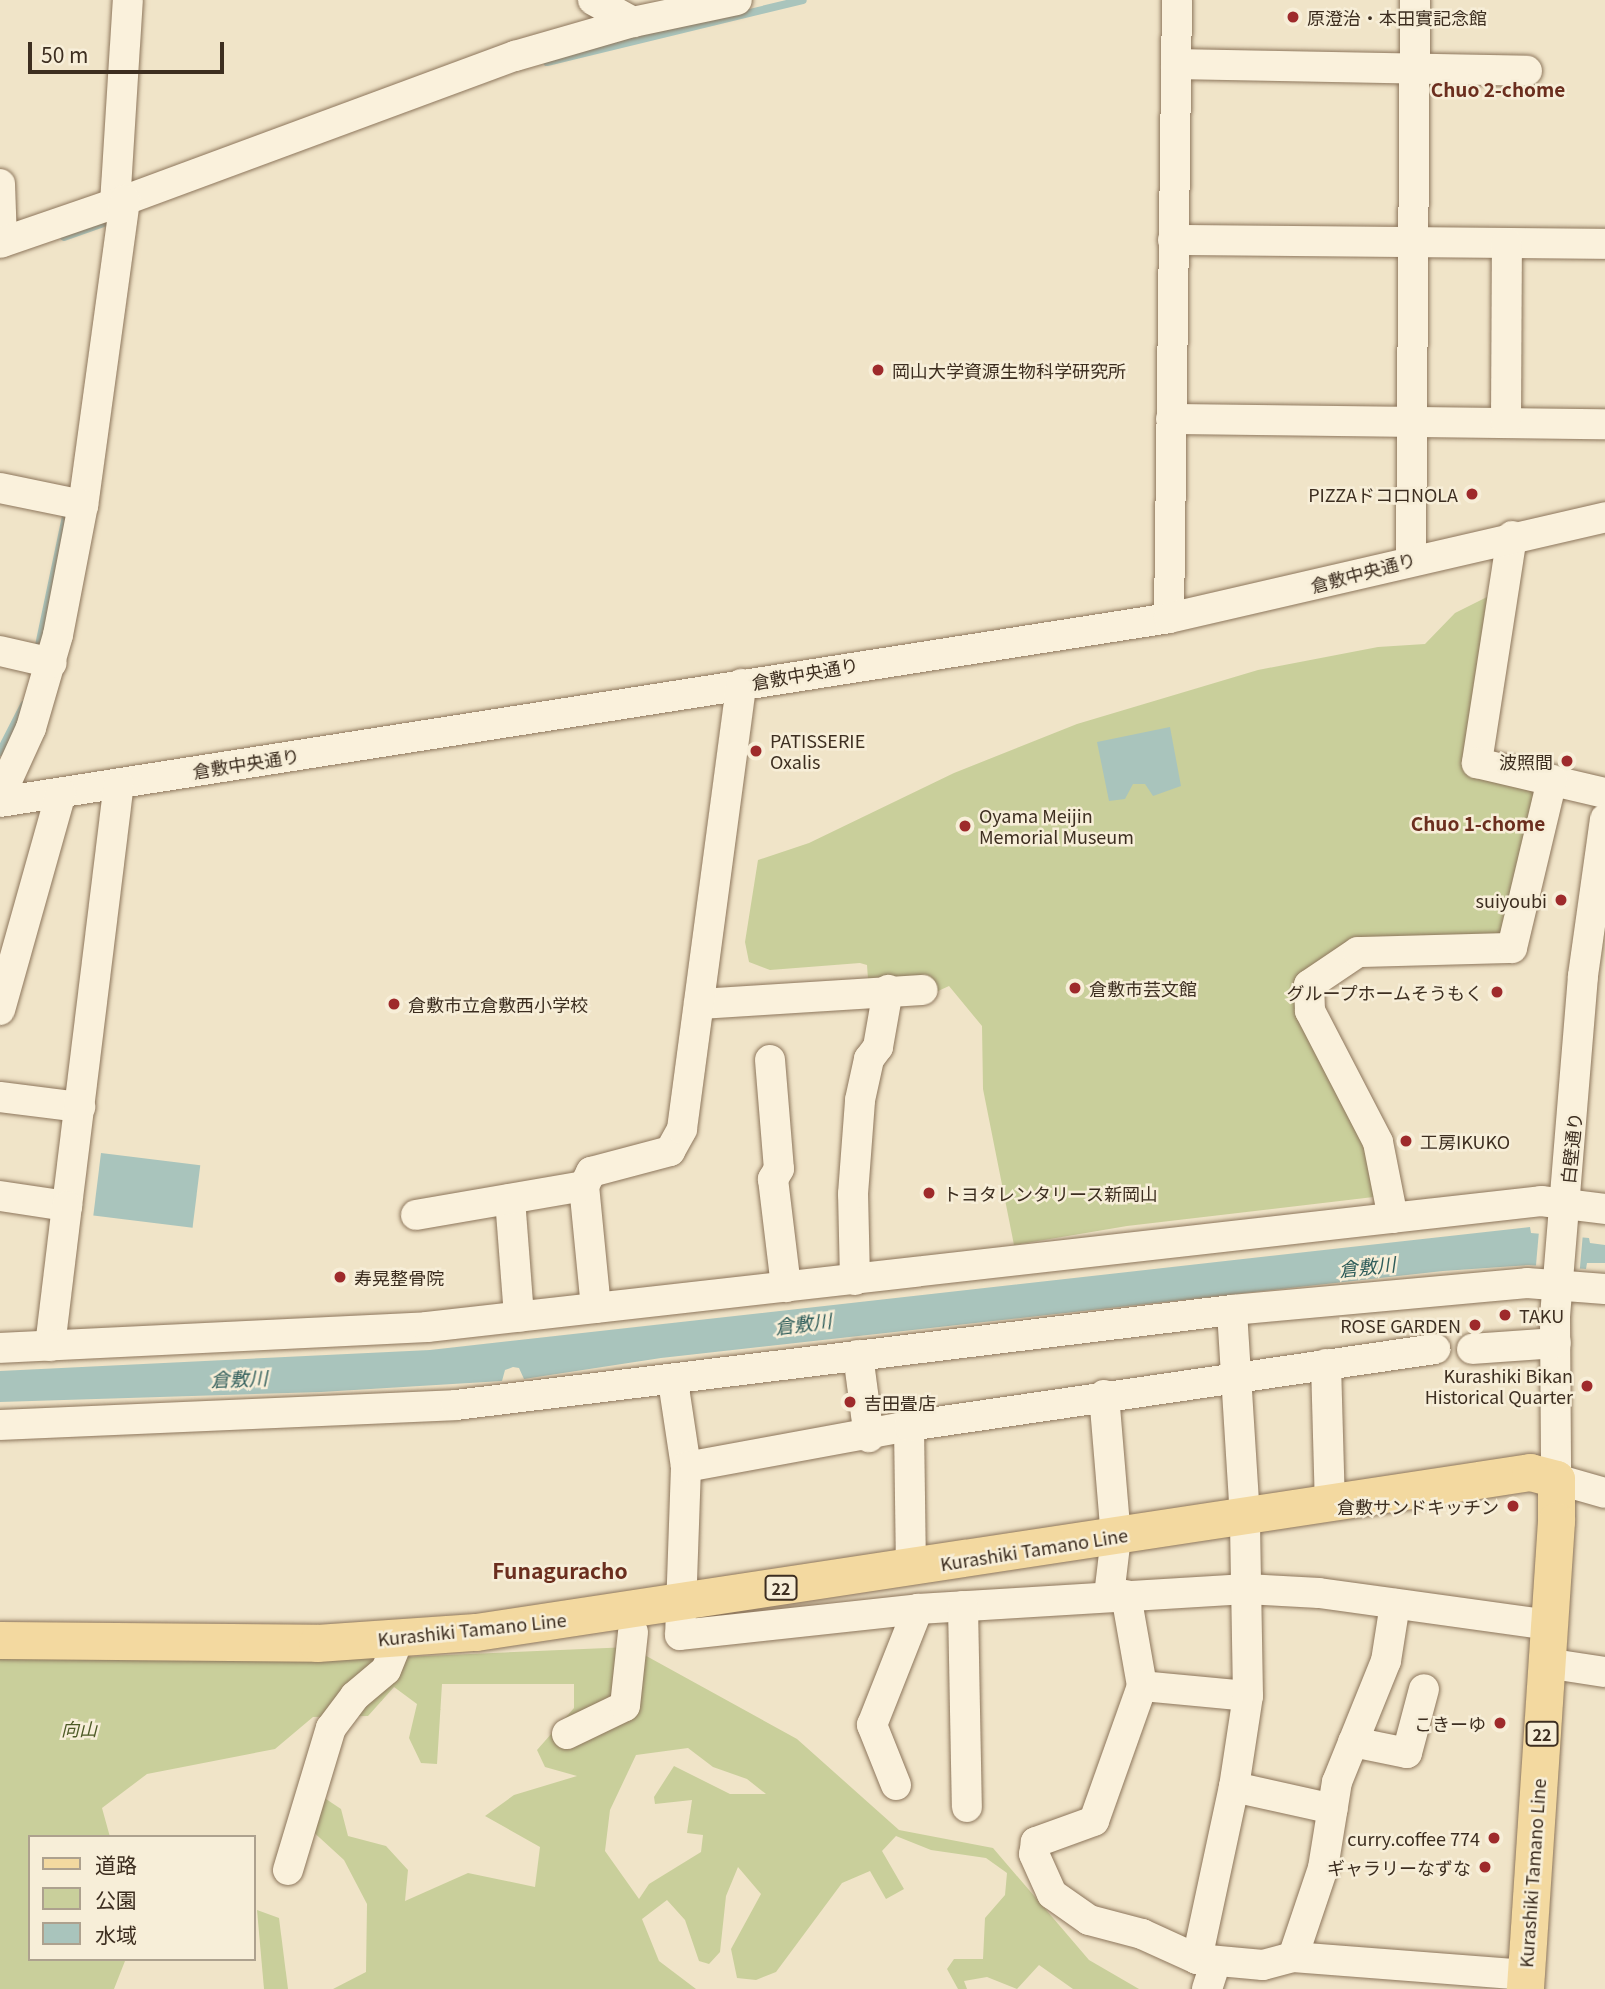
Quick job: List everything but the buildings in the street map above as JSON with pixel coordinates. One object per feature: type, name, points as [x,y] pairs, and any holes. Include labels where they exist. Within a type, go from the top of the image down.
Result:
[{"type":"main road","name":"Kurashiki Tamano Line","points":[[0,1640],[236,1643],[399,1638],[680,1619],[911,1567],[1330,1505],[1515,1472],[1556,1479],[1525,1982]]},
{"type":"street","points":[[0,796],[31,728],[73,504],[117,208],[128,0]]},
{"type":"street","points":[[593,0],[633,22]]},
{"type":"street","points":[[0,184],[1,242],[117,208],[515,56],[633,22],[737,0]]},
{"type":"street","points":[[1169,618],[1177,0]]},
{"type":"street","points":[[1411,558],[1410,244],[1415,0]]},
{"type":"street","points":[[1176,64],[1527,71]]},
{"type":"street","points":[[1173,240],[1605,244]]},
{"type":"street","points":[[1506,421],[1507,243]]},
{"type":"street","points":[[1171,419],[1605,424]]},
{"type":"street","points":[[0,488],[73,504]]},
{"type":"street","name":"倉敷中央通り","points":[[0,802],[1169,618],[1313,586],[1411,558],[1605,517]]},
{"type":"street","points":[[1512,536],[1477,763],[1605,793]]},
{"type":"street","points":[[0,651],[42,661]]},
{"type":"street","points":[[596,1308],[584,1186],[591,1172],[670,1151],[682,1129],[741,684]]},
{"type":"street","points":[[1393,1218],[1378,1142],[1310,1011],[1309,985],[1358,952],[1512,948],[1552,780]]},
{"type":"street","points":[[50,1346],[119,784]]},
{"type":"street","points":[[0,1010],[61,793]]},
{"type":"street","name":"白壁通り","points":[[1556,1479],[1557,1276],[1605,819]]},
{"type":"street","points":[[699,1004],[888,990],[923,990]]},
{"type":"street","points":[[855,1280],[853,1194],[860,1100],[869,1059],[878,1047],[888,990]]},
{"type":"street","points":[[770,1060],[779,1169],[773,1179],[786,1287]]},
{"type":"street","points":[[0,1097],[80,1107]]},
{"type":"street","points":[[416,1215],[584,1186]]},
{"type":"street","points":[[0,1196],[68,1206]]},
{"type":"street","points":[[510,1199],[519,1317]]},
{"type":"street","points":[[0,1348],[427,1327],[1541,1201],[1605,1209]]},
{"type":"street","points":[[0,1425],[377,1411],[673,1381],[858,1355],[1233,1310],[1557,1276],[1605,1289]]},
{"type":"street","points":[[1207,1970],[1248,1696],[1245,1518],[1233,1310]]},
{"type":"street","points":[[1472,1349],[1556,1343]]},
{"type":"street","points":[[686,1467],[869,1437],[909,1426],[1104,1395],[1435,1349]]},
{"type":"street","points":[[858,1355],[869,1437]]},
{"type":"street","points":[[1326,1364],[1330,1505]]},
{"type":"street","points":[[673,1381],[686,1467],[680,1619],[918,1609],[1245,1589],[1395,1604],[1549,1625]]},
{"type":"street","points":[[1104,1395],[1116,1536],[1118,1595],[1142,1686],[1094,1821],[1036,1842],[1034,1854],[1052,1894],[1089,1920],[1142,1934],[1207,1970],[1263,1965],[1293,1957],[1525,1982]]},
{"type":"street","points":[[909,1426],[911,1567]]},
{"type":"street","points":[[1556,1479],[1605,1491]]},
{"type":"street","points":[[1293,1957],[1323,1868],[1337,1782],[1386,1661],[1395,1604]]},
{"type":"street","points":[[963,1606],[967,1807]]},
{"type":"street","points":[[896,1785],[872,1725],[918,1609]]},
{"type":"street","points":[[567,1734],[625,1706],[622,1623]]},
{"type":"street","points":[[288,1870],[331,1728],[355,1696],[386,1670],[399,1638]]},
{"type":"street","points":[[1546,1663],[1605,1672]]},
{"type":"street","points":[[1142,1686],[1248,1696]]},
{"type":"street","points":[[1353,1742],[1407,1753],[1424,1689]]},
{"type":"street","points":[[1234,1787],[1333,1809]]},
{"type":"green space","points":[[1497,592],[1471,752],[1543,786],[1507,942],[1354,945],[1303,981],[1376,1167],[1382,1196],[1127,1226],[1014,1245],[983,1089],[982,1026],[949,986],[923,998],[868,979],[867,965],[860,963],[770,970],[749,962],[745,942],[758,860],[809,843],[954,773],[1077,724],[1258,670],[1378,647],[1425,644],[1455,613]]},
{"type":"green space","name":"向山","points":[[0,1642],[311,1661],[630,1647],[797,1739],[899,1830],[993,1848],[1089,1960],[1139,1989],[1073,1989],[1039,1965],[1017,1989],[987,1977],[964,1981],[967,1989],[958,1989],[947,1969],[954,1959],[983,1959],[985,1918],[1005,1895],[1007,1873],[986,1858],[931,1850],[896,1836],[882,1851],[904,1889],[886,1899],[870,1871],[842,1883],[776,1972],[756,1980],[737,1978],[731,1949],[761,1894],[738,1867],[726,1896],[720,1952],[709,1964],[699,1961],[685,1920],[667,1900],[642,1919],[659,1961],[696,1989],[333,1989],[366,1972],[367,1904],[344,1860],[297,1817],[320,1795],[341,1809],[348,1836],[386,1846],[408,1870],[405,1901],[468,1873],[535,1887],[540,1847],[485,1816],[514,1795],[577,1776],[545,1767],[537,1750],[574,1708],[574,1684],[442,1684],[437,1764],[421,1763],[409,1738],[417,1704],[394,1687],[368,1716],[313,1717],[275,1749],[147,1774],[102,1808],[109,1835],[28,1835],[28,1961],[125,1961],[114,1989],[0,1989]],"holes":[[[688,1748],[713,1767],[747,1779],[766,1794],[730,1794],[674,1766],[654,1797],[655,1804],[692,1800],[687,1833],[703,1835],[701,1852],[649,1884],[639,1899],[605,1851],[610,1810],[636,1755]]]},
{"type":"green space","points":[[257,1910],[279,1918],[288,1989],[264,1989]]},
{"type":"water","points":[[1170,727],[1181,786],[1153,796],[1145,784],[1133,784],[1125,799],[1109,801],[1097,742]]},
{"type":"water","points":[[101,1153],[200,1165],[193,1228],[93,1216]]},
{"type":"water","name":"倉敷川","points":[[1530,1227],[1531,1233],[1589,1238],[1590,1243],[1605,1245],[1605,1263],[1587,1263],[1586,1269],[1528,1265],[1443,1271],[661,1358],[524,1379],[519,1368],[513,1367],[505,1370],[502,1381],[321,1392],[0,1402],[0,1371],[430,1350]]},
{"type":"pier","points":[[1539,1231],[1583,1235],[1580,1271],[1536,1267]]},
{"type":"waterway","points":[[547,62],[803,0]]},
{"type":"waterway","points":[[64,237],[115,219]]},
{"type":"waterway","points":[[37,655],[68,507]]},
{"type":"waterway","points":[[0,752],[24,705]]},
{"type":"place","name":"原澄治・本田實記念館","points":[[1293,17]]},
{"type":"place","name":"岡山大学資源生物科学研究所","points":[[878,370]]},
{"type":"place","name":"PIZZAドコロNOLA","points":[[1472,494]]},
{"type":"place","name":"PATISSERIE Oxalis","points":[[756,751]]},
{"type":"place","name":"波照間","points":[[1567,761]]},
{"type":"place","name":"Oyama Meijin Memorial Museum","points":[[965,826]]},
{"type":"place","name":"suiyoubi","points":[[1561,900]]},
{"type":"place","name":"倉敷市芸文館","points":[[1075,988]]},
{"type":"place","name":"グループホームそうもく","points":[[1497,992]]},
{"type":"place","name":"倉敷市立倉敷西小学校","points":[[394,1004]]},
{"type":"place","name":"工房IKUKO","points":[[1406,1141]]},
{"type":"place","name":"トヨタレンタリース新岡山","points":[[929,1193]]},
{"type":"place","name":"寿晃整骨院","points":[[340,1277]]},
{"type":"place","name":"TAKU","points":[[1505,1315]]},
{"type":"place","name":"ROSE GARDEN","points":[[1475,1325]]},
{"type":"place","name":"Kurashiki Bikan Historical Quarter","points":[[1587,1386]]},
{"type":"place","name":"吉田畳店","points":[[850,1402]]},
{"type":"place","name":"倉敷サンドキッチン","points":[[1513,1506]]},
{"type":"place","name":"こきーゆ","points":[[1500,1723]]},
{"type":"place","name":"curry.coffee 774","points":[[1494,1838]]},
{"type":"place","name":"ギャラリーなずな","points":[[1485,1867]]},
{"type":"district","name":"Chuo 2-chome","points":[[1498,89]]},
{"type":"district","name":"Chuo 1-chome","points":[[1478,823]]},
{"type":"district","name":"Funaguracho","points":[[560,1570]]}]
